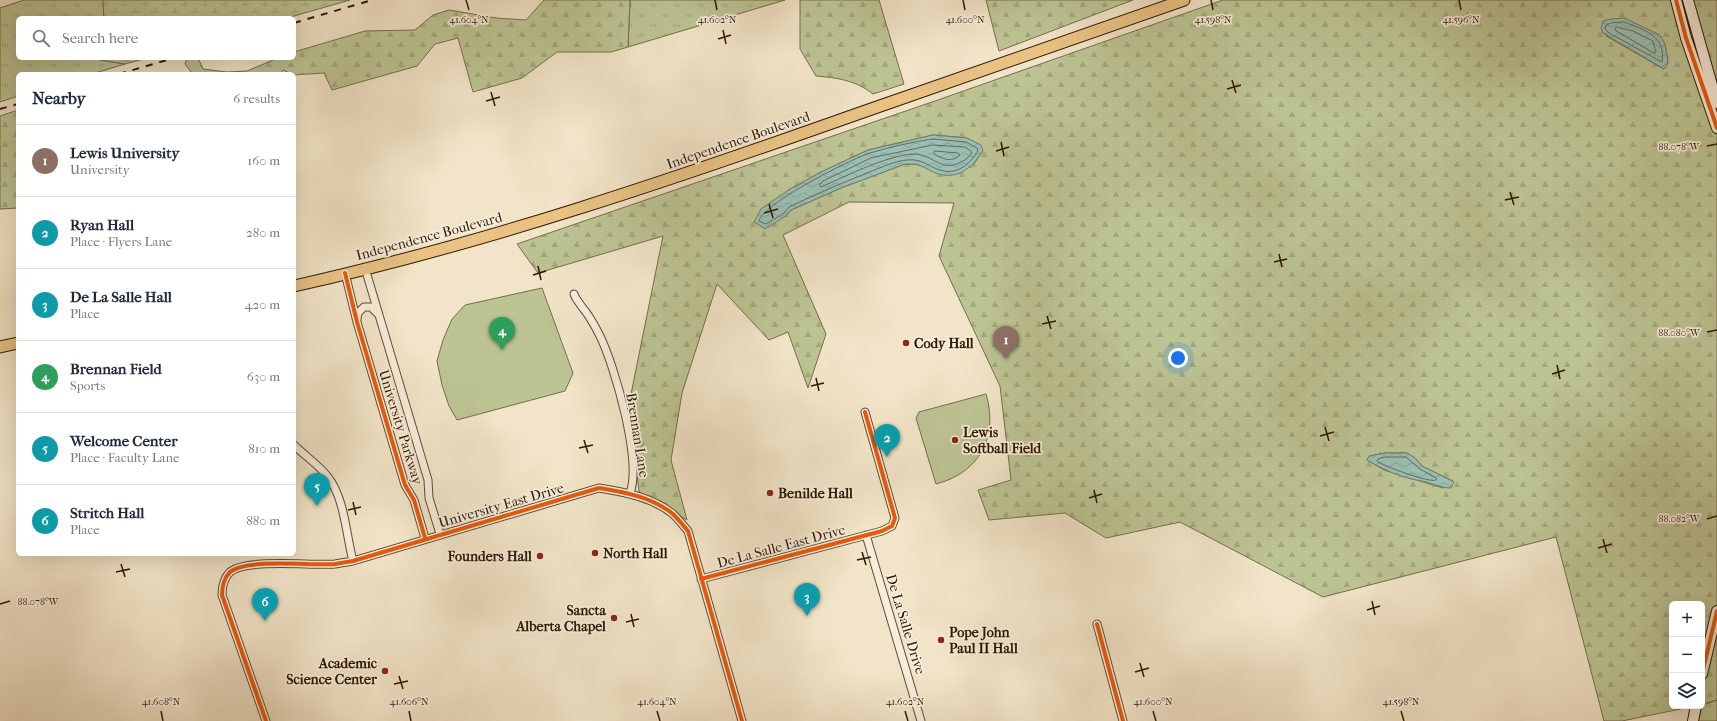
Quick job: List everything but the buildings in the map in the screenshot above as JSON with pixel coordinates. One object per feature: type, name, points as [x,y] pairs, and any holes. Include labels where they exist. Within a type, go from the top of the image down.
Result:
[{"type":"main road","name":"Independence Boulevard","points":[[296,285],[506,231],[630,193],[1184,0]]},
{"type":"main road","points":[[0,347],[16,343]]},
{"type":"street","points":[[1676,0],[1686,38],[1717,128]]},
{"type":"street","points":[[1688,0],[1717,103]]},
{"type":"street","name":"University Parkway","points":[[365,268],[428,480],[429,498],[440,534]]},
{"type":"street","name":"University Parkway","points":[[345,273],[357,322],[405,485],[414,500],[425,538]]},
{"type":"street","name":"Brennan Lane","points":[[574,294],[575,299],[582,305],[600,336],[623,403],[633,465],[634,484],[630,493]]},
{"type":"street","points":[[357,322],[358,313],[364,307],[372,308],[379,316]]},
{"type":"street","name":"De La Salle East Drive","points":[[701,579],[866,535],[892,526],[895,518],[865,412]]},
{"type":"street","points":[[296,447],[323,472],[331,483],[343,516],[353,561]]},
{"type":"street","name":"University East Drive","points":[[266,721],[222,595],[222,585],[226,578],[236,568],[253,565],[336,564],[353,561],[425,538],[599,488],[630,493],[651,502],[672,514],[688,531],[701,579]]},
{"type":"street","name":"De La Salle Drive","points":[[866,535],[921,721]]},
{"type":"street","points":[[701,579],[742,721]]},
{"type":"street","points":[[1702,673],[1717,611]]},
{"type":"street","points":[[1097,624],[1123,721]]},
{"type":"street","points":[[1693,721],[1695,709]]},
{"type":"green space","points":[[24,0],[103,0],[104,16],[16,16],[16,60],[101,60],[125,64],[99,72],[16,72],[16,97],[0,102],[0,8]]},
{"type":"green space","points":[[103,0],[350,0],[294,16],[104,16]]},
{"type":"green space","points":[[544,0],[630,0],[628,47],[611,52],[557,52],[522,78],[473,92],[458,38],[435,44],[417,66],[332,90],[324,73],[296,75],[296,72],[287,72],[283,70],[282,72],[227,72],[247,71],[273,60],[296,60],[296,51],[365,31],[415,30],[433,15],[449,10],[496,18],[526,20]]},
{"type":"green space","points":[[630,0],[785,0],[628,47]]},
{"type":"green space","points":[[800,0],[879,0],[904,84],[873,94],[866,89],[846,80],[816,76],[800,49]]},
{"type":"green space","points":[[986,0],[1133,0],[999,51]]},
{"type":"green space","points":[[1223,0],[1717,0],[1717,700],[1705,703],[1705,601],[1669,601],[1669,709],[1680,709],[1622,721],[1604,721],[1556,537],[1323,597],[1180,522],[1106,538],[1065,513],[989,520],[978,490],[1011,480],[1000,386],[939,256],[954,203],[849,202],[783,235],[826,334],[808,388],[788,332],[769,340],[717,284],[682,393],[671,460],[687,520],[639,492],[629,404],[663,236],[538,273],[517,244],[935,101]],"holes":[[[1606,36],[1665,44],[1668,63],[1664,69]],[[933,135],[967,138],[983,150],[972,167],[905,164],[841,188],[791,210],[786,216],[778,220],[787,191],[819,173],[868,150]],[[1385,453],[1407,453],[1415,458],[1422,466],[1453,481],[1443,488],[1384,470],[1367,460],[1370,456]]]},
{"type":"green space","points":[[100,60],[140,60],[125,64]]},
{"type":"green space","points":[[186,60],[199,60],[203,69],[227,72],[191,72],[185,64]]},
{"type":"green space","points":[[16,111],[16,208],[0,209],[0,116]]},
{"type":"green space","points":[[542,288],[573,373],[565,391],[457,420],[449,406],[442,385],[437,361],[443,340],[452,319],[465,305]]},
{"type":"green space","name":"Lewis Softball Field","points":[[986,394],[990,425],[982,451],[974,462],[964,471],[951,479],[936,484],[916,418],[919,412]]},
{"type":"green space","points":[[1717,700],[1717,721],[1698,721],[1700,709],[1705,709],[1705,704]]},
{"type":"water","points":[[1624,18],[1660,35],[1665,44],[1668,63],[1664,69],[1603,33],[1601,28],[1603,21]]},
{"type":"water","points":[[933,135],[967,138],[981,145],[983,150],[972,165],[956,174],[943,175],[918,165],[905,164],[841,188],[791,210],[786,216],[765,229],[754,222],[761,209],[787,191],[819,173],[868,150]]},
{"type":"water","points":[[1385,453],[1407,453],[1415,458],[1422,466],[1454,482],[1451,488],[1447,488],[1415,480],[1400,476],[1367,460],[1369,456]]},
{"type":"railway","points":[[296,22],[372,0]]},
{"type":"railway","points":[[126,72],[167,60]]},
{"type":"railway","points":[[0,109],[16,105]]},
{"type":"cycle path","points":[[1676,0],[1686,38],[1717,128]]},
{"type":"cycle path","points":[[345,273],[357,322],[405,485],[414,500],[425,538]]},
{"type":"cycle path","points":[[701,579],[882,531],[892,526],[895,518],[865,412]]},
{"type":"cycle path","points":[[266,721],[222,595],[224,582],[230,572],[250,565],[335,564],[353,561],[599,488],[638,496],[656,503],[673,514],[688,531],[742,721]]},
{"type":"cycle path","points":[[1702,673],[1717,611]]},
{"type":"cycle path","points":[[1097,624],[1123,721]]},
{"type":"place","name":"Cody Hall","points":[[906,343]]},
{"type":"place","name":"Brennan Field","points":[[502,350]]},
{"type":"place","name":"Lewis University","points":[[1006,359]]},
{"type":"place","name":"Lewis Softball Field","points":[[955,440]]},
{"type":"place","name":"Ryan Hall","points":[[887,457]]},
{"type":"place","name":"Benilde Hall","points":[[770,493]]},
{"type":"place","name":"Welcome Center","points":[[317,506]]},
{"type":"place","name":"North Hall","points":[[595,553]]},
{"type":"place","name":"Founders Hall","points":[[540,556]]},
{"type":"place","name":"De La Salle Hall","points":[[807,616]]},
{"type":"place","name":"Sancta Alberta Chapel","points":[[614,618]]},
{"type":"place","name":"Stritch Hall","points":[[265,621]]},
{"type":"place","name":"Pope John Paul II Hall","points":[[941,640]]},
{"type":"place","name":"Academic Science Center","points":[[385,671]]}]
